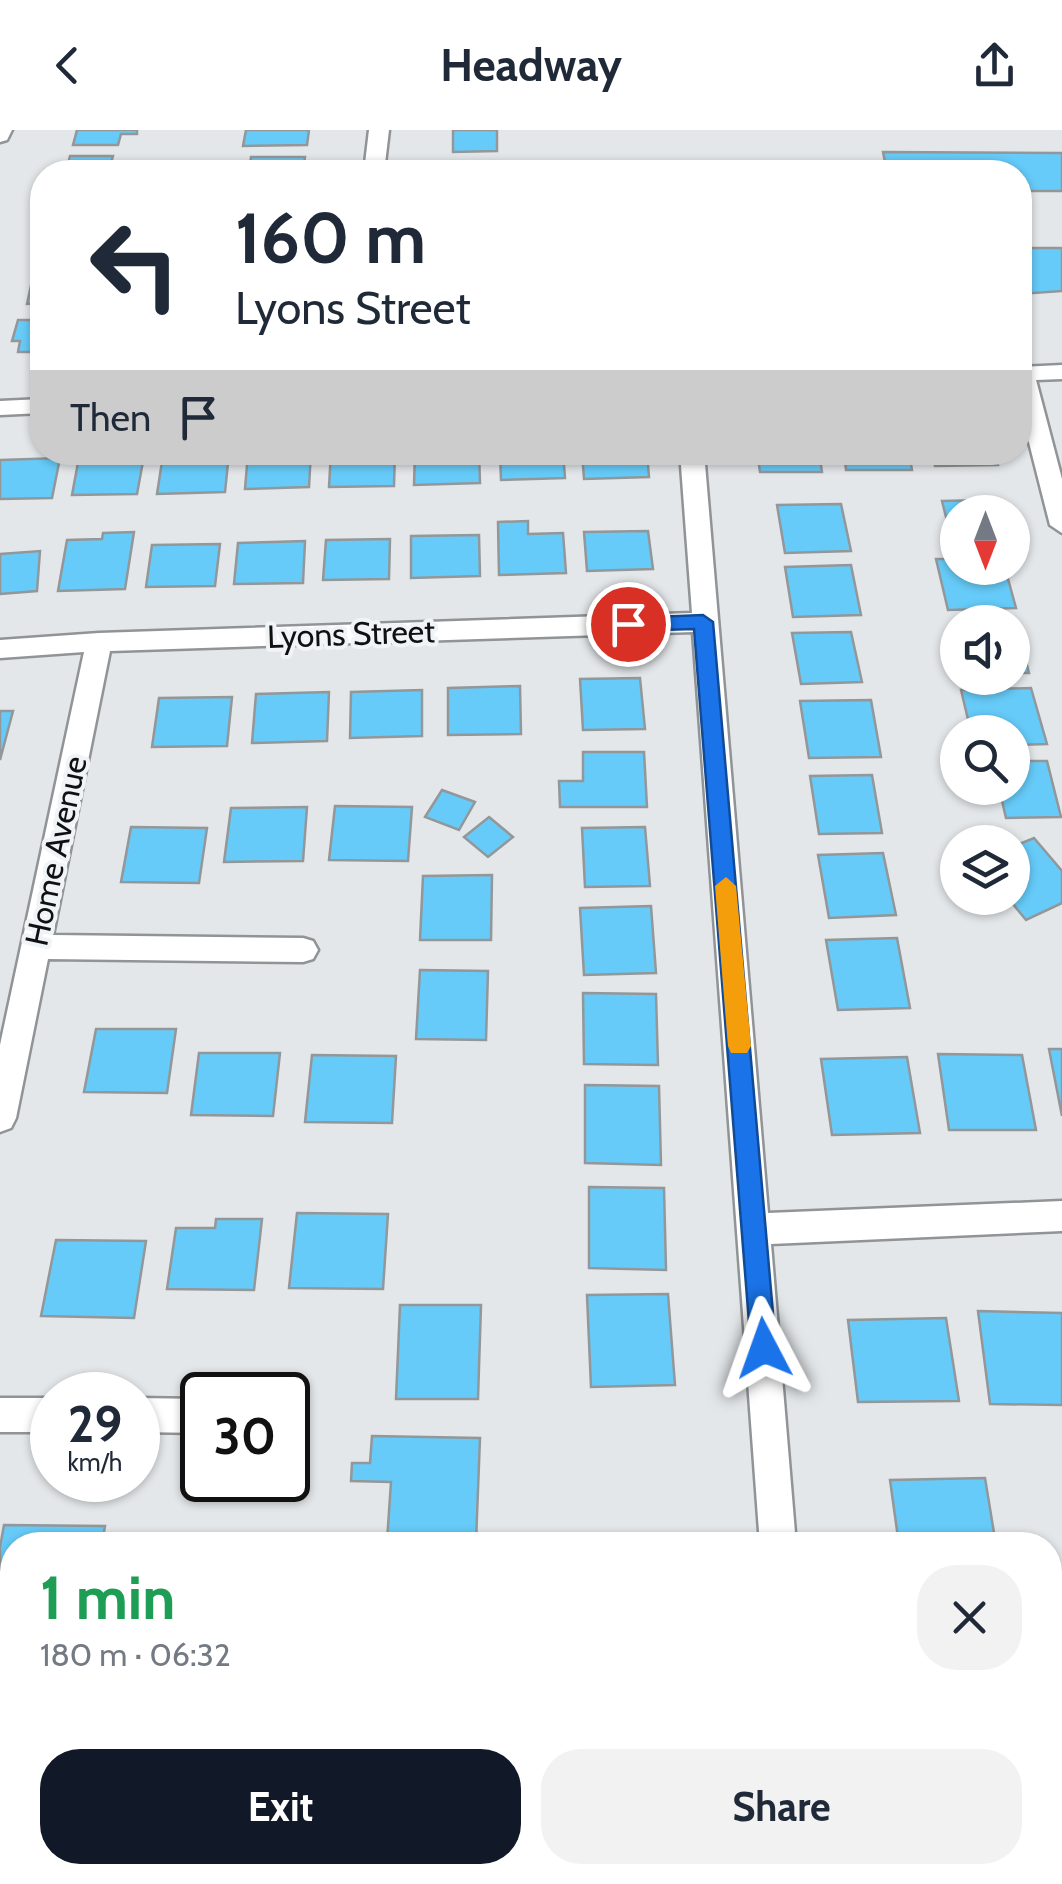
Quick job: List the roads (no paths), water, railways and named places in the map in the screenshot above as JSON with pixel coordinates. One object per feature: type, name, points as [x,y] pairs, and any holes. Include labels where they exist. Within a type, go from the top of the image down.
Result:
[{"type":"street","points":[[375,160],[378,130]]},
{"type":"street","points":[[1032,373],[1062,372]]},
{"type":"street","points":[[0,408],[30,407]]},
{"type":"street","points":[[1032,415],[1062,525]]},
{"type":"street","points":[[693,465],[777,1532]]},
{"type":"street","name":"Lyons Street","points":[[0,649],[99,642],[703,622]]},
{"type":"street","name":"Home Avenue","points":[[0,1118],[99,642]]},
{"type":"street","points":[[36,947],[303,950]]},
{"type":"street","points":[[755,1230],[1062,1216]]},
{"type":"street","points":[[0,1415],[30,1415]]}]
